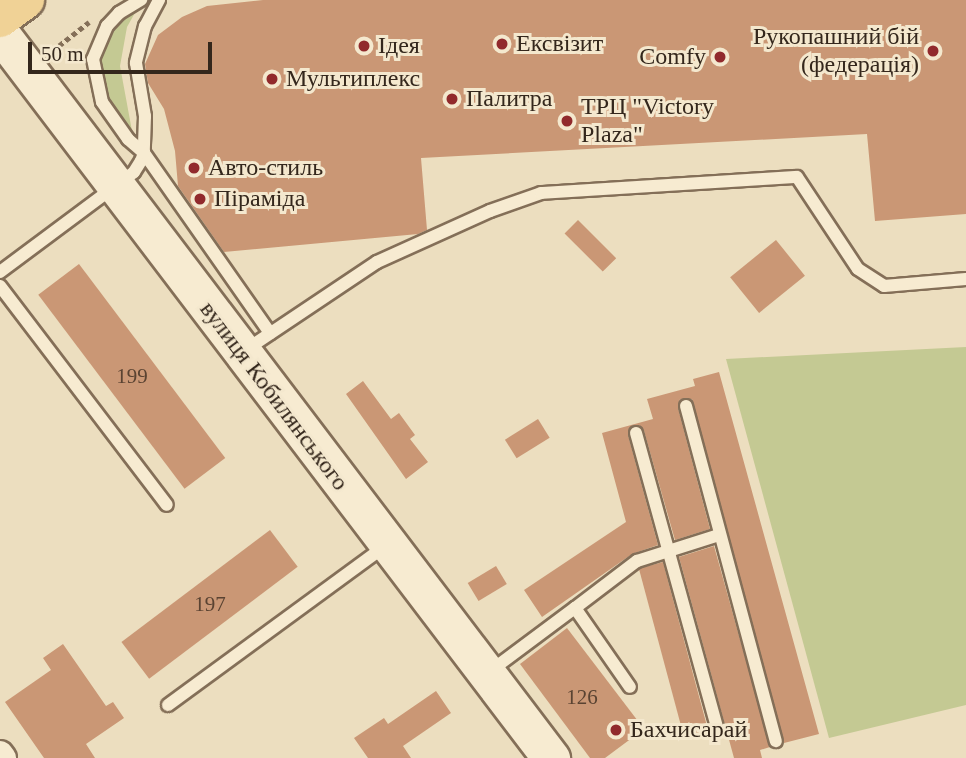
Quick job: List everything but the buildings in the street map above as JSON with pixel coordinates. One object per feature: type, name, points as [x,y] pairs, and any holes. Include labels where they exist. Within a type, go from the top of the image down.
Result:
[{"type":"main road","points":[[0,18],[25,0]]},
{"type":"main road","name":"вулиця Кобилянського","points":[[0,33],[116,184],[255,343],[387,545],[551,758]]},
{"type":"lane","points":[[141,0],[119,13],[107,26],[93,59],[102,102],[121,130],[144,153],[255,343],[377,262],[490,212],[541,193],[797,177],[858,269],[884,286],[966,279]]},
{"type":"lane","points":[[0,272],[134,172],[144,153],[145,116],[136,63],[145,26],[159,0]]},
{"type":"lane","points":[[0,286],[167,505]]},
{"type":"lane","points":[[686,406],[776,741]]},
{"type":"lane","points":[[636,433],[718,730]]},
{"type":"lane","points":[[486,675],[637,561],[719,535]]},
{"type":"lane","points":[[168,705],[387,545]]},
{"type":"lane","points":[[575,608],[630,687]]},
{"type":"green space","points":[[136,11],[127,27],[120,66],[132,131],[110,105],[104,91],[101,53],[111,29]]},
{"type":"green space","points":[[966,347],[966,705],[829,738],[726,359]]},
{"type":"place","name":"Ексвізит","points":[[502,44]]},
{"type":"place","name":"Ідея","points":[[364,46]]},
{"type":"place","name":"Рукопашний бій (федерація)","points":[[933,51]]},
{"type":"place","name":"Comfy","points":[[720,57]]},
{"type":"place","name":"Мультиплекс","points":[[272,79]]},
{"type":"place","name":"Палитра","points":[[452,99]]},
{"type":"place","name":"ТРЦ \"Victory Plaza\"","points":[[567,121]]},
{"type":"place","name":"Авто-стиль","points":[[194,168]]},
{"type":"place","name":"Піраміда","points":[[200,199]]},
{"type":"place","name":"Бахчисарай","points":[[616,730]]}]
